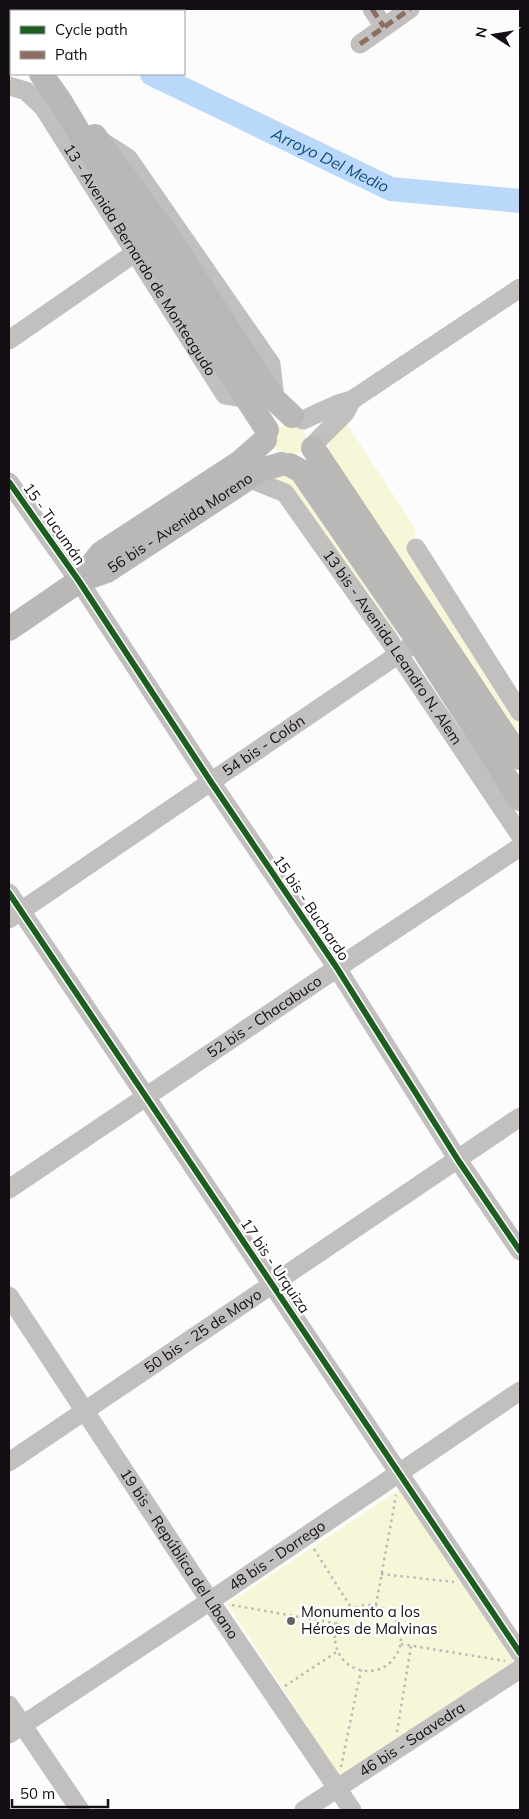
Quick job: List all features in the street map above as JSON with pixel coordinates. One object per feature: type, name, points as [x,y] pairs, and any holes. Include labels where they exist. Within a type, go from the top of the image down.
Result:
[{"type":"main road","name":"13 - Avenida Bernardo de Monteagudo","points":[[40,75],[51,103],[156,239],[275,400],[298,418]]},
{"type":"main road","name":"13 - Avenida Bernardo de Monteagudo","points":[[51,103],[100,140],[266,435]]},
{"type":"main road","points":[[298,418],[309,425],[314,434],[313,446],[306,459],[299,464],[286,464],[274,459],[268,453],[266,435],[278,419],[298,418]]},
{"type":"main road","name":"56 bis - Avenida Moreno","points":[[79,581],[101,553],[240,462],[266,435]]},
{"type":"main road","points":[[313,446],[520,758]]},
{"type":"main road","name":"56 bis - Avenida Moreno","points":[[9,628],[79,581],[107,571],[260,470],[286,464]]},
{"type":"main road","name":"13 bis - Avenida Leandro N. Alem","points":[[286,464],[301,471],[408,647],[520,799]]},
{"type":"street","points":[[372,9],[384,27]]},
{"type":"street","points":[[360,44],[410,9]]},
{"type":"street","points":[[9,86],[26,91],[51,103]]},
{"type":"street","points":[[9,340],[156,239]]},
{"type":"street","points":[[298,418],[352,400],[520,288]]},
{"type":"street","points":[[313,446],[345,413],[352,400]]},
{"type":"street","name":"13 bis - Avenida Leandro N. Alem","points":[[248,478],[285,493],[408,647],[520,834]]},
{"type":"street","name":"15 - Tucumán","points":[[9,482],[79,581]]},
{"type":"street","points":[[416,548],[520,712]]},
{"type":"street","name":"15 bis - Buchardo","points":[[79,581],[211,782],[337,968],[458,1160],[520,1251]]},
{"type":"street","name":"54 bis - Colón","points":[[15,915],[408,647]]},
{"type":"street","name":"52 bis - Chacabuco","points":[[9,1189],[520,847]]},
{"type":"street","name":"17 bis - Urquiza","points":[[9,893],[15,915],[147,1096],[474,1584],[517,1661]]},
{"type":"street","name":"50 bis - 25 de Mayo","points":[[9,1462],[520,1117]]},
{"type":"street","name":"19 bis - República del Líbano","points":[[9,1296],[210,1601],[352,1810]]},
{"type":"street","name":"48 bis - Dorrego","points":[[16,1730],[306,1537],[520,1391]]},
{"type":"street","name":"46 bis - Saavedra","points":[[304,1810],[394,1750],[517,1661]]},
{"type":"street","points":[[9,1706],[16,1730],[80,1810]]},
{"type":"path","points":[[376,1606],[399,1474]]},
{"type":"path","points":[[306,1537],[352,1609]]},
{"type":"path","points":[[382,1574],[474,1584]]},
{"type":"path","points":[[210,1601],[339,1624]]},
{"type":"path","points":[[361,1606],[376,1606],[383,1608],[392,1615],[398,1624],[401,1634],[397,1654],[390,1663],[376,1670],[361,1670],[350,1665],[342,1658],[335,1638],[342,1618],[352,1609],[361,1606]]},
{"type":"path","points":[[400,1644],[517,1661]]},
{"type":"path","points":[[394,1750],[411,1646]]},
{"type":"path","points":[[273,1694],[338,1650]]},
{"type":"path","points":[[337,1788],[361,1670]]},
{"type":"green space","points":[[343,418],[416,529],[412,549],[520,717],[520,744],[328,453],[330,439]]},
{"type":"green space","points":[[290,424],[296,425],[301,429],[305,434],[305,446],[301,451],[296,455],[290,456],[284,455],[279,451],[275,446],[274,440],[275,434],[279,429],[284,425]]},
{"type":"green space","points":[[289,473],[404,630],[394,637],[267,475]]},
{"type":"green space","points":[[402,1488],[515,1661],[341,1777],[227,1604]]},
{"type":"waterway","name":"Arroyo Del Medio","points":[[154,75],[391,189],[520,201]]},
{"type":"marked path","points":[[372,9],[384,27]]},
{"type":"marked path","points":[[360,44],[410,9]]},
{"type":"cycle path","points":[[9,482],[79,581],[211,782],[337,968],[458,1160],[520,1251]]},
{"type":"cycle path","points":[[9,893],[520,1653]]},
{"type":"place","name":"Monumento a los Héroes de Malvinas","points":[[291,1621]]}]
